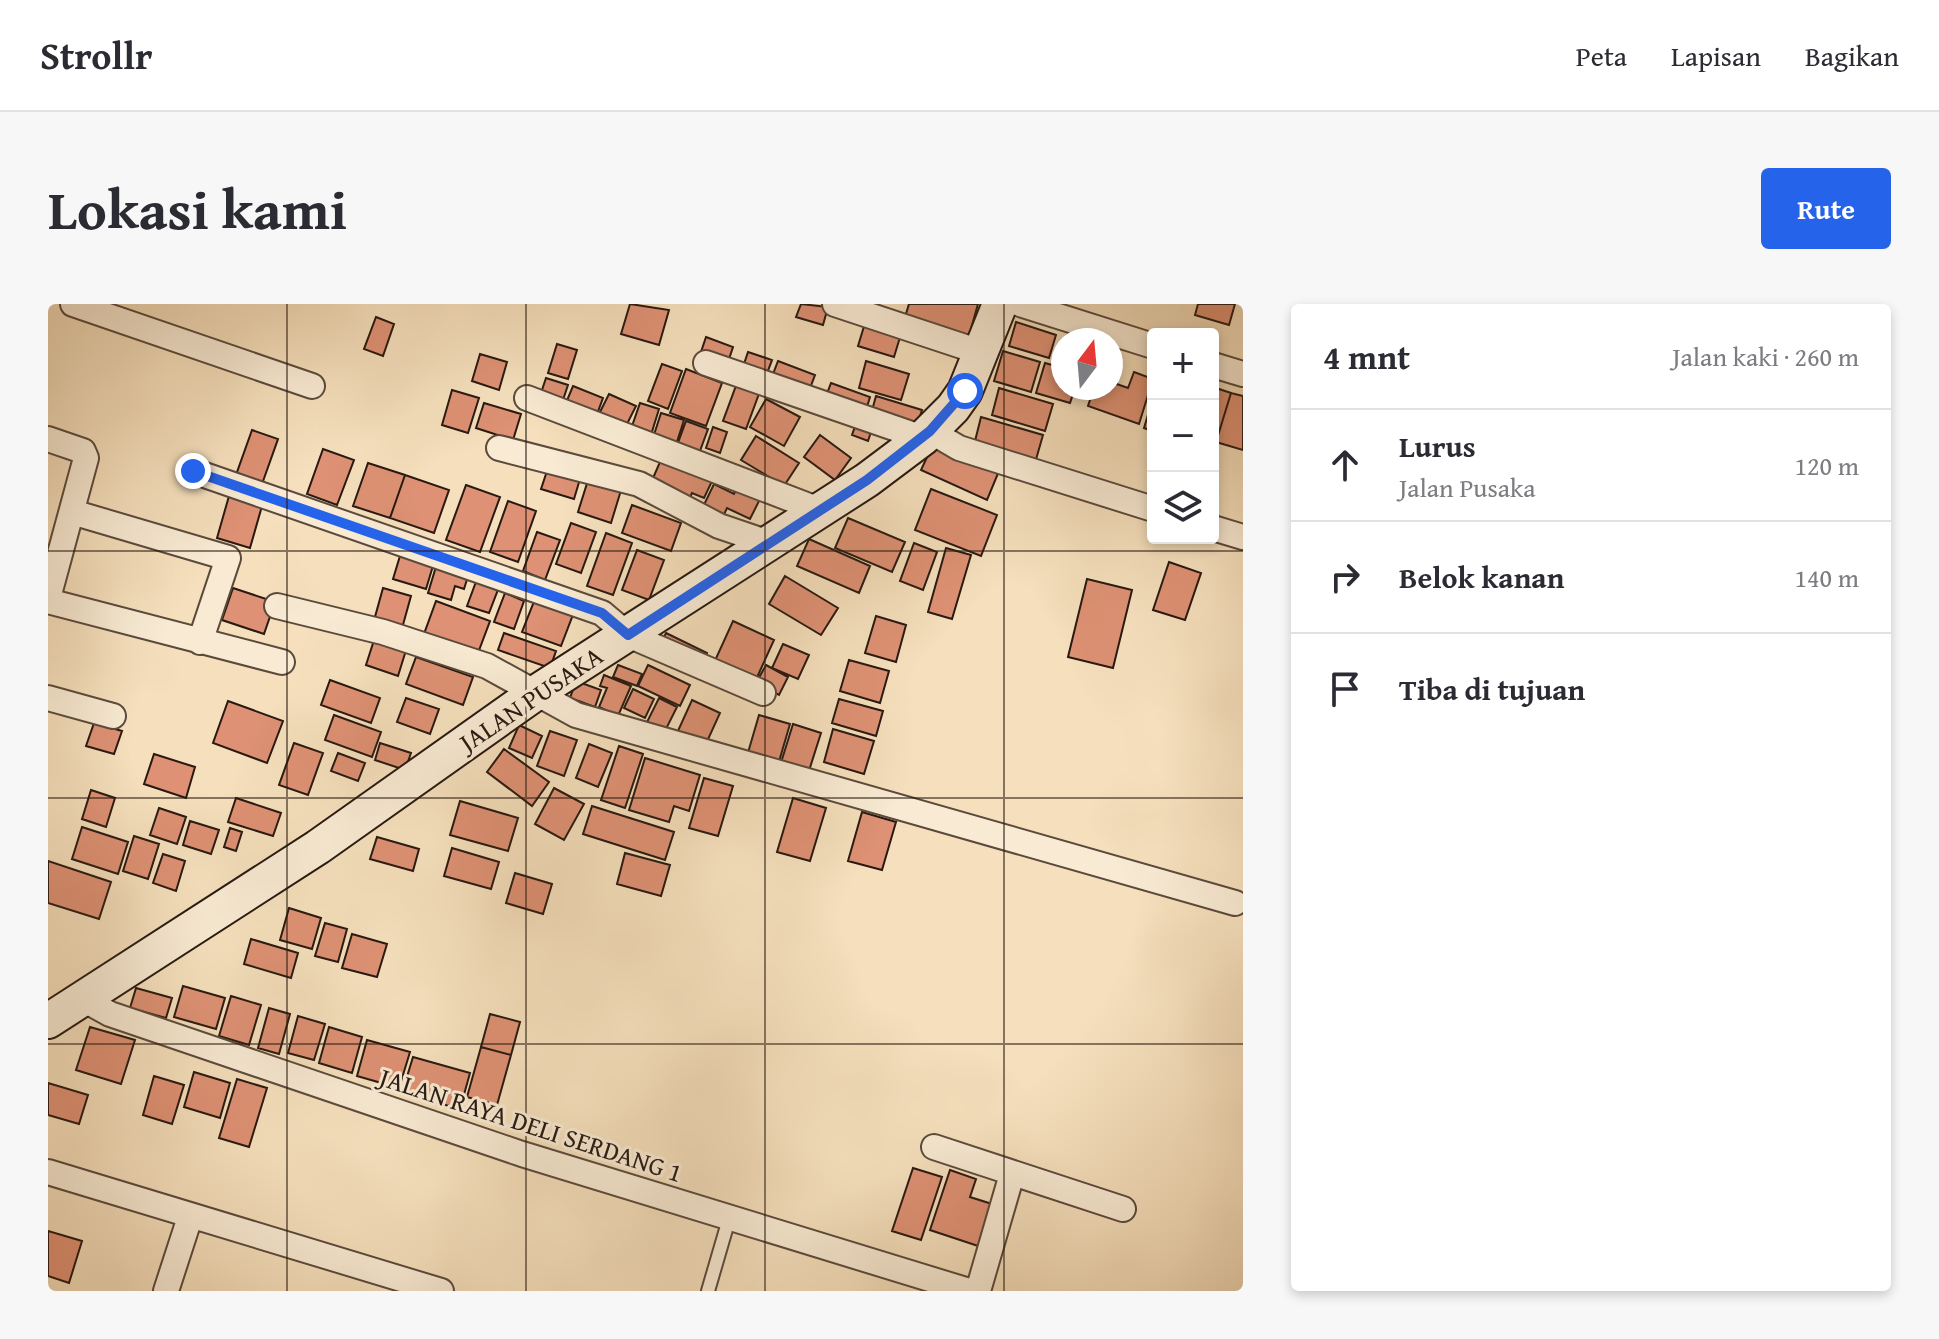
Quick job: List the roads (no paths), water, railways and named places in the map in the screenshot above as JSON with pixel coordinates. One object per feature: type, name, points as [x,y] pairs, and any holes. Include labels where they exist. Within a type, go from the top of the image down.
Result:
[{"type":"street","points":[[73,304],[312,386]]},
{"type":"street","points":[[835,304],[980,352]]},
{"type":"street","name":"JALAN PUSAKA","points":[[62,1005],[318,847],[537,692],[822,511],[926,434],[965,391],[1000,304]]},
{"type":"street","points":[[1020,304],[1147,344]]},
{"type":"street","points":[[706,363],[1147,507]]},
{"type":"street","points":[[1219,367],[1243,374]]},
{"type":"street","points":[[527,398],[822,511]]},
{"type":"street","points":[[48,439],[83,451],[86,458],[48,600],[282,662]]},
{"type":"street","points":[[499,448],[639,484],[719,526],[769,543]]},
{"type":"street","points":[[193,471],[602,613],[628,635],[763,693]]},
{"type":"street","points":[[72,512],[228,558],[200,642]]},
{"type":"street","points":[[1219,530],[1243,537]]},
{"type":"street","points":[[277,606],[413,641],[487,666],[576,715],[1235,903]]},
{"type":"street","points":[[48,698],[113,716]]},
{"type":"street","name":"JALAN RAYA DELI SERDANG 1","points":[[62,1005],[110,1014],[478,1139],[969,1291]]},
{"type":"street","points":[[934,1147],[1123,1209]]},
{"type":"street","points":[[48,1172],[436,1290]]},
{"type":"street","points":[[978,1291],[1012,1174]]},
{"type":"street","points":[[166,1291],[190,1217]]},
{"type":"lane","points":[[708,1291],[729,1219]]}]
